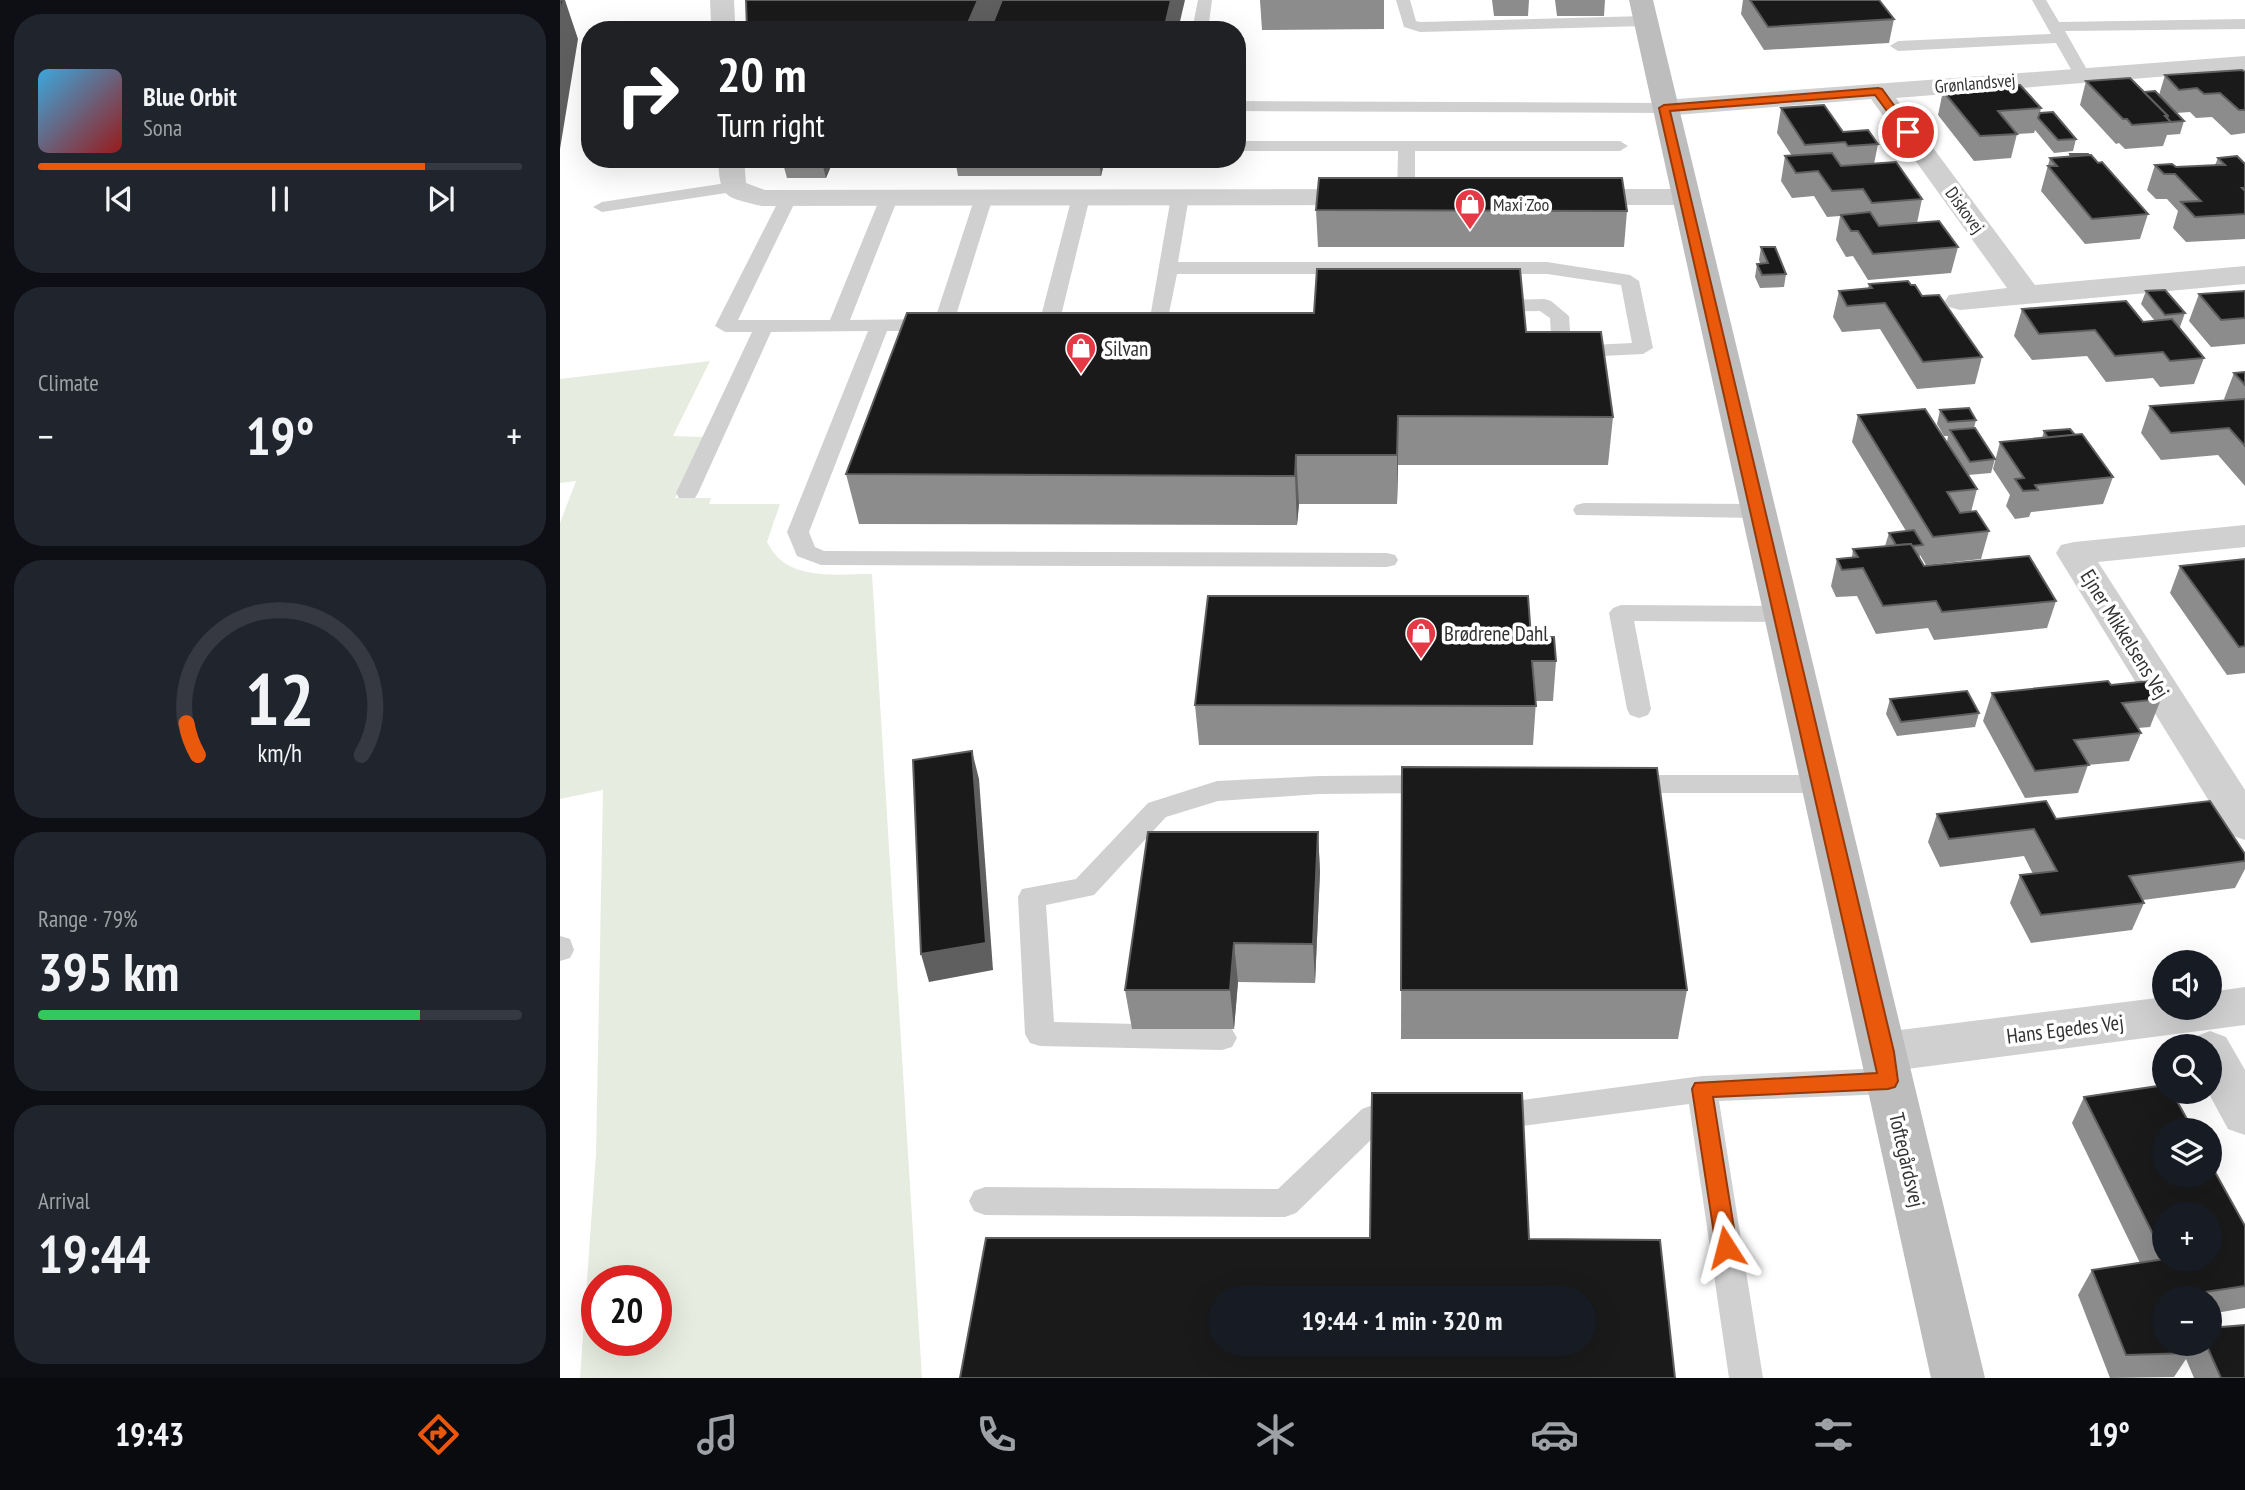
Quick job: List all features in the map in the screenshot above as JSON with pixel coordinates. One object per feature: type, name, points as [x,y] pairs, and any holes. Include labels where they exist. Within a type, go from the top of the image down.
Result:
[{"type":"street","points":[[722,0],[723,21]]},
{"type":"street","name":"Toftegårdsvej","points":[[1643,11],[1958,1378]]},
{"type":"street","name":"Grønlandsvej","points":[[1664,108],[2245,63]]},
{"type":"street","name":"Diskovej","points":[[1878,91],[2027,295]]},
{"type":"street","points":[[732,168],[733,187],[762,198],[1434,197]]},
{"type":"street","points":[[1545,197],[1684,197]]},
{"type":"street","points":[[1960,300],[2245,275]]},
{"type":"street","name":"Ejner Mikkelsens Vej","points":[[2245,536],[2074,553],[2245,824]]},
{"type":"street","name":"Hans Egedes Vej","points":[[2207,1034],[2245,1006]]},
{"type":"street","name":"Hans Egedes Vej","points":[[1886,1066],[2152,1042]]},
{"type":"street","points":[[2222,1072],[2245,1114]]},
{"type":"lane","points":[[1202,21],[1205,0]]},
{"type":"lane","points":[[1403,0],[1409,23],[1420,27],[1643,11]]},
{"type":"lane","points":[[2039,0],[2082,75]]},
{"type":"lane","points":[[1898,46],[2057,32],[2245,24]]},
{"type":"lane","points":[[1246,106],[1664,108]]},
{"type":"lane","points":[[1406,197],[1407,145]]},
{"type":"lane","points":[[1246,146],[1620,146]]},
{"type":"lane","points":[[602,207],[733,187]]},
{"type":"lane","points":[[943,325],[984,197]]},
{"type":"lane","points":[[1049,325],[1081,197]]},
{"type":"lane","points":[[1118,324],[1165,325],[1180,197]]},
{"type":"lane","points":[[788,198],[725,326],[969,325]]},
{"type":"lane","points":[[838,325],[889,198]]},
{"type":"lane","points":[[1170,268],[1379,274],[1547,268],[1630,281],[1643,348],[1555,352],[1559,316],[1544,305],[1475,306]]},
{"type":"lane","points":[[880,325],[798,532],[805,551],[821,558],[1387,560]]},
{"type":"lane","points":[[687,493],[764,326]]},
{"type":"lane","points":[[1584,510],[1757,511]]},
{"type":"lane","points":[[1639,709],[1621,613],[1780,614]]},
{"type":"lane","points":[[1597,784],[1820,784]]},
{"type":"lane","points":[[1222,1038],[1040,1034],[1032,897],[1084,888],[1157,810],[1217,791],[1319,785],[1458,785]]},
{"type":"lane","points":[[1468,1115],[1523,1113],[1886,1066]]},
{"type":"lane","points":[[1702,1089],[1746,1378]]},
{"type":"lane","points":[[985,1201],[1285,1203],[1373,1118],[1427,1116]]},
{"type":"shaded area","points":[[710,361],[673,436],[703,437],[675,498],[711,498],[709,504],[780,504],[767,542],[775,555],[786,564],[812,573],[872,574],[922,1378],[580,1378],[582,1356],[672,1356],[672,1265],[588,1265],[596,1154],[603,790],[560,799],[560,523],[576,481],[560,483],[560,379]]},
{"type":"building","points":[[746,0],[978,0],[969,21],[747,21]]},
{"type":"building","points":[[1002,0],[1171,0],[1166,21],[994,21]]},
{"type":"building","points":[[1750,0],[1879,0],[1894,19],[1768,27]]},
{"type":"building","points":[[2242,70],[2245,72],[2245,110],[2239,110],[2220,93],[2204,94],[2197,88],[2179,90],[2165,75]]},
{"type":"building","points":[[2130,78],[2171,122],[2132,125],[2086,81]]},
{"type":"building","points":[[2020,85],[2041,108],[1998,111],[2017,134],[1980,136],[1943,91]]},
{"type":"building","points":[[2155,91],[2184,121],[2171,122],[2144,92]]},
{"type":"building","points":[[1824,105],[1843,132],[1868,130],[1878,144],[1848,146],[1845,142],[1805,145],[1781,108]]},
{"type":"building","points":[[2053,112],[2076,139],[2058,140],[2038,118],[2040,113]]},
{"type":"building","points":[[1832,153],[1841,166],[1896,162],[1922,199],[1872,203],[1863,189],[1832,191],[1818,171],[1796,173],[1785,156]]},
{"type":"building","points":[[2091,155],[2098,163],[2102,162],[2148,214],[2092,219],[2048,166],[2057,166],[2050,158]]},
{"type":"building","points":[[2237,156],[2245,164],[2245,188],[2242,188],[2245,191],[2245,214],[2195,217],[2181,202],[2201,201],[2175,174],[2164,174],[2155,165],[2225,165],[2218,158]]},
{"type":"building","points":[[1319,178],[1622,178],[1627,211],[1316,210]]},
{"type":"building","points":[[1870,212],[1879,226],[1939,221],[1958,247],[1873,254],[1858,231],[1851,231],[1841,215]]},
{"type":"building","points":[[1761,247],[1775,247],[1786,274],[1762,275],[1757,264],[1768,263]]},
{"type":"building","points":[[1317,269],[1520,269],[1526,332],[1601,332],[1613,417],[1398,416],[1397,455],[1296,455],[1295,476],[846,474],[907,313],[1314,313]]},
{"type":"building","points":[[1908,281],[1915,285],[1922,296],[1939,295],[1982,357],[1923,362],[1885,303],[1847,306],[1839,291],[1872,288],[1869,284]]},
{"type":"building","points":[[2165,290],[2185,313],[2165,315],[2146,291]]},
{"type":"building","points":[[2245,291],[2245,318],[2221,320],[2199,294]]},
{"type":"building","points":[[2126,301],[2143,322],[2172,319],[2204,358],[2170,361],[2163,352],[2115,356],[2095,330],[2039,334],[2022,309]]},
{"type":"building","points":[[2245,372],[2245,385],[2234,373]]},
{"type":"building","points":[[2245,399],[2245,446],[2229,428],[2171,433],[2150,406]]},
{"type":"building","points":[[1969,408],[1976,420],[1948,422],[1940,410]]},
{"type":"building","points":[[1925,409],[1977,489],[1947,492],[1960,513],[1976,511],[1989,531],[1933,537],[1858,415]]},
{"type":"building","points":[[1975,428],[1995,459],[1970,462],[1950,430]]},
{"type":"building","points":[[2070,429],[2075,435],[2048,438],[2044,431]]},
{"type":"building","points":[[2082,434],[2113,477],[2035,485],[2038,490],[2023,491],[2015,479],[2024,478],[2000,442]]},
{"type":"building","points":[[1914,530],[1923,545],[1896,545],[1889,533]]},
{"type":"building","points":[[1911,544],[1924,566],[2029,556],[2056,601],[1942,612],[1936,601],[1883,606],[1863,568],[1842,570],[1837,559],[1858,557],[1853,549]]},
{"type":"building","points":[[2245,559],[2245,646],[2239,647],[2180,566]]},
{"type":"building","points":[[1208,596],[1528,596],[1531,637],[1554,637],[1556,661],[1532,661],[1536,706],[1195,705]]},
{"type":"building","points":[[2108,681],[2111,685],[2149,681],[2161,699],[2122,703],[2141,733],[2074,740],[2089,765],[2035,771],[1992,693]]},
{"type":"building","points":[[1967,691],[1979,713],[1901,722],[1890,699]]},
{"type":"building","points":[[972,751],[986,943],[921,954],[913,760]]},
{"type":"building","points":[[1402,767],[1657,768],[1687,990],[1401,990]]},
{"type":"building","points":[[2046,801],[2056,819],[2210,801],[2245,854],[2245,861],[2129,876],[2144,903],[2041,915],[2020,875],[2057,871],[2034,829],[1949,839],[1937,814]]},
{"type":"building","points":[[1148,832],[1318,832],[1313,944],[1234,943],[1230,990],[1125,990]]},
{"type":"building","points":[[2152,1087],[2152,1104],[2179,1104],[2186,1118],[2152,1118],[2152,1188],[2222,1188],[2222,1185],[2245,1226],[2245,1286],[2222,1289],[2222,1286],[2152,1286],[2152,1354],[2126,1355],[2092,1270],[2152,1261],[2152,1272],[2222,1272],[2222,1202],[2152,1202],[2152,1232],[2084,1097]]},
{"type":"building","points":[[1372,1093],[1522,1093],[1529,1239],[1660,1240],[1675,1378],[960,1378],[986,1238],[1370,1238]]},
{"type":"building","points":[[2245,1325],[2245,1378],[2221,1378],[2211,1356],[2222,1356],[2222,1327]]},
{"type":"place","name":"Maxi Zoo","points":[[1470,231]]},
{"type":"place","name":"Silvan","points":[[1081,375]]},
{"type":"place","name":"Brødrene Dahl","points":[[1421,660]]},
{"type":"route","points":[[1726,1247],[1702,1089],[1888,1081],[1884,1052],[1664,108],[1878,91],[1908,132]]}]
